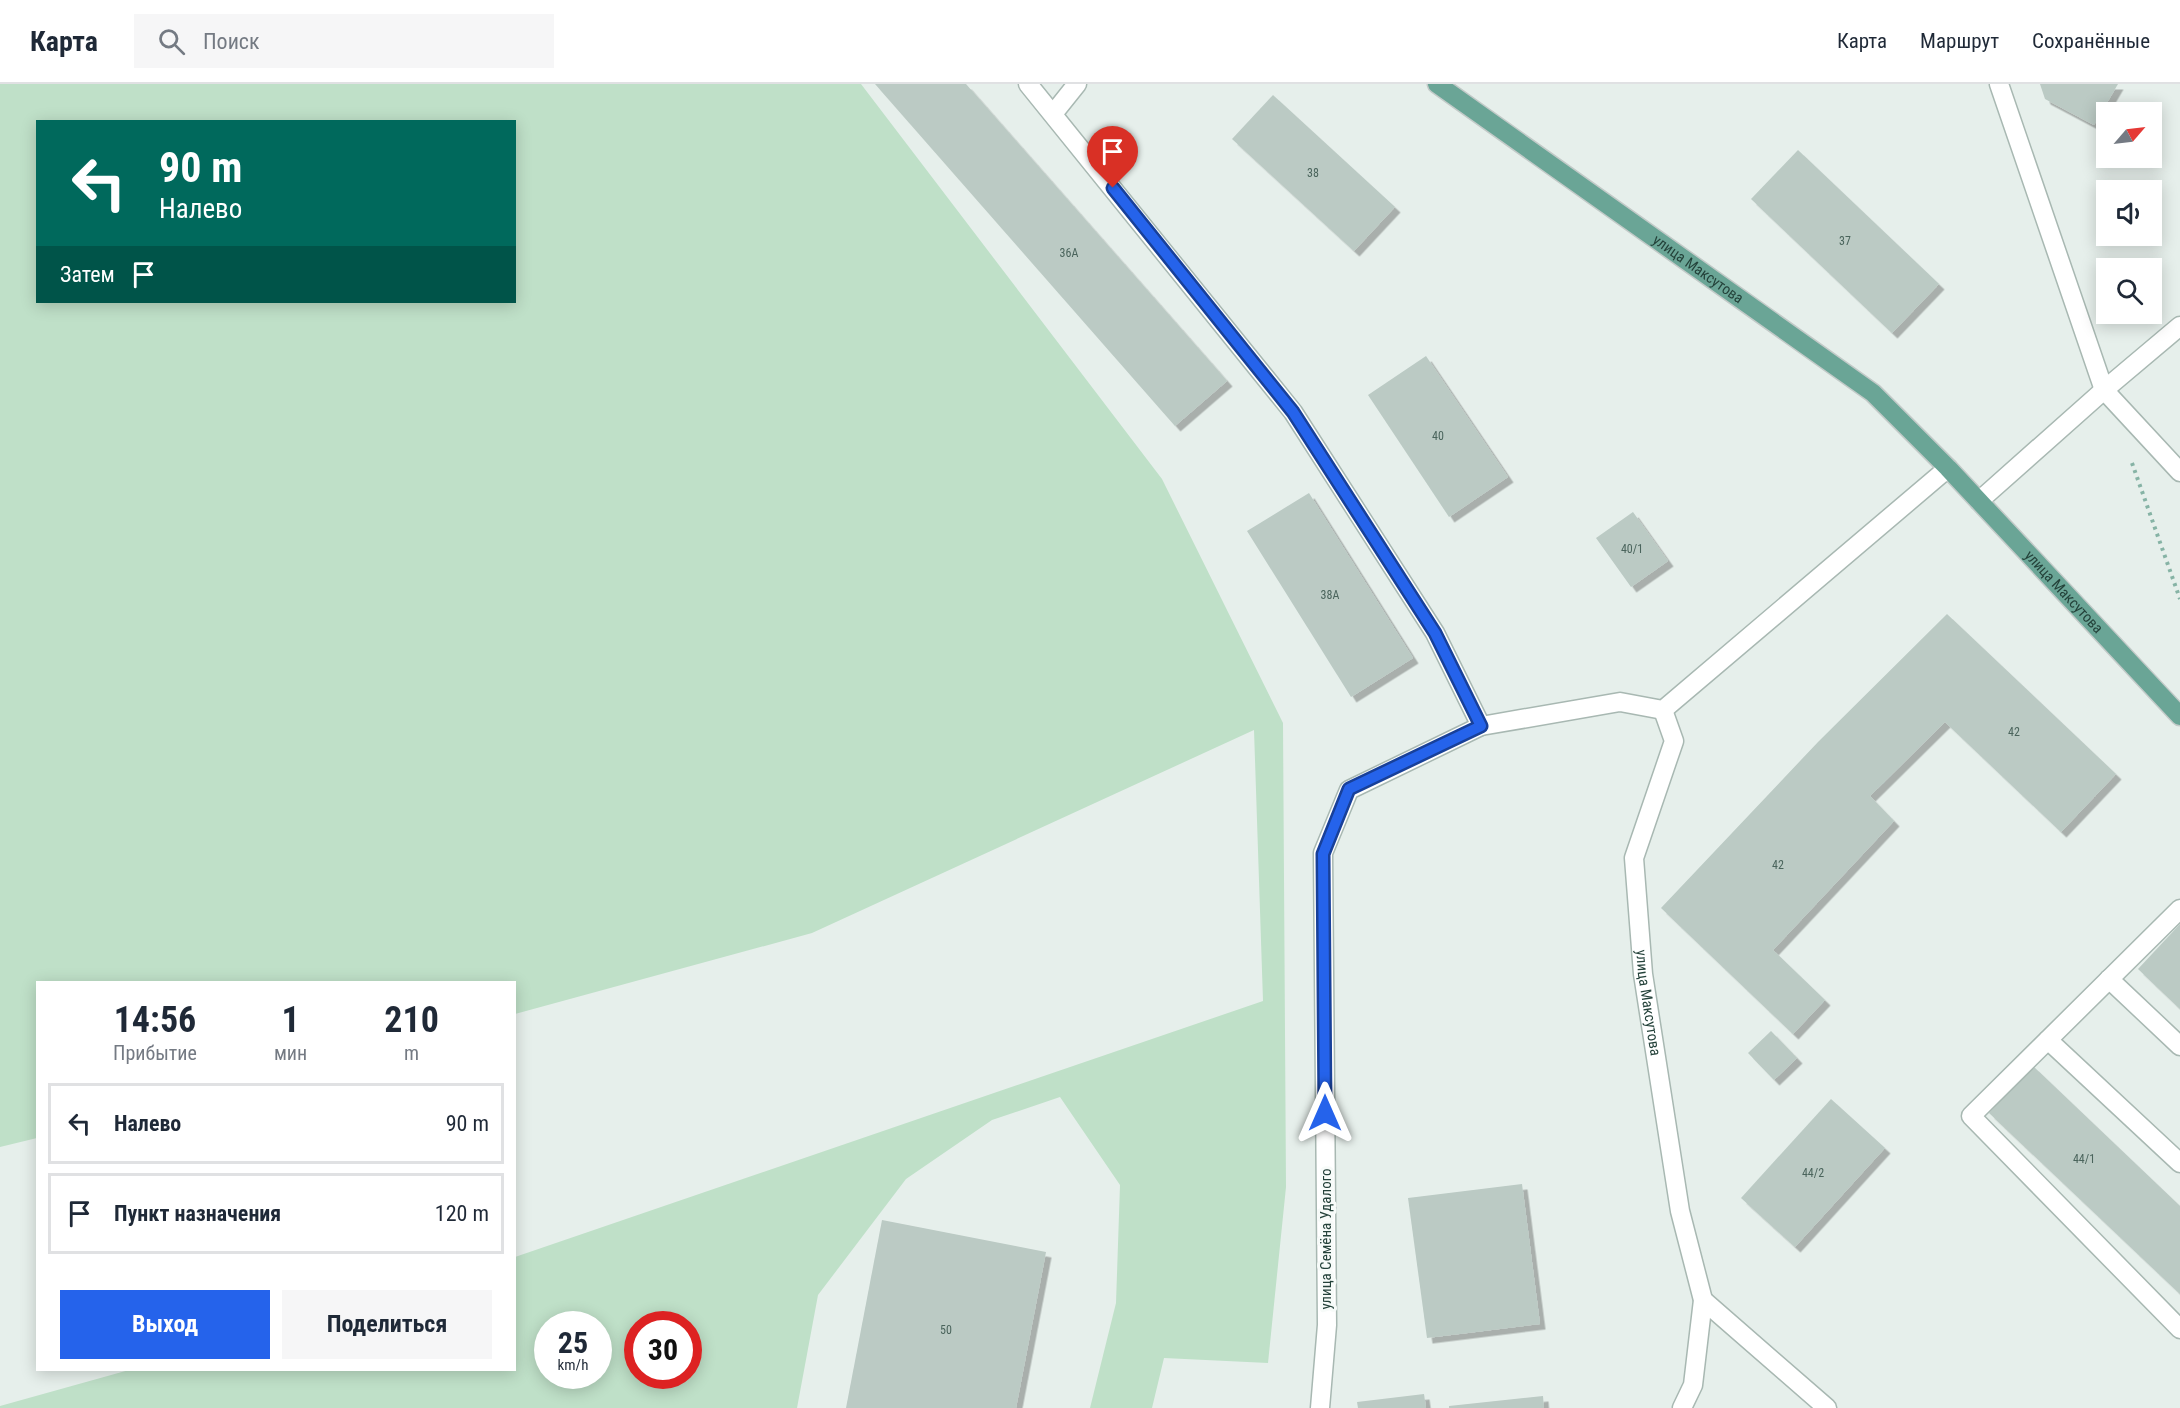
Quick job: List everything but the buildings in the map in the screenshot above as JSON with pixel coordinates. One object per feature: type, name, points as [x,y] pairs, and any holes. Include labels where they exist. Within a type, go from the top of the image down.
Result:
[{"type":"main road","name":"улица Максутова","points":[[1437,84],[1873,393],[2177,708]]},
{"type":"street","points":[[1028,84],[1293,412],[1435,633],[1481,726],[1620,702],[1664,710],[1947,468]]},
{"type":"street","points":[[1053,114],[1077,84]]},
{"type":"street","points":[[1999,84],[2104,390],[2180,472]]},
{"type":"street","points":[[1979,501],[2180,326]]},
{"type":"street","name":"улица Максутова","points":[[1664,710],[1674,741],[1634,858],[1643,974],[1680,1211],[1702,1300]]},
{"type":"street","name":"улица Семёна Удалого","points":[[1320,1408],[1327,1324],[1323,854],[1349,789],[1481,726]]},
{"type":"street","points":[[2180,909],[1971,1116],[2180,1329]]},
{"type":"street","points":[[2109,979],[2180,1046]]},
{"type":"street","points":[[2048,1040],[2180,1163]]},
{"type":"street","points":[[1682,1408],[1693,1385],[1702,1300]]},
{"type":"street","points":[[1702,1300],[1827,1408]]},
{"type":"path","points":[[2129,455],[2180,599]]},
{"type":"green space","points":[[0,84],[861,84],[1162,479],[1283,723],[1286,1187],[1268,1363],[1164,1358],[1152,1408],[1090,1408],[1116,1303],[1120,1185],[1060,1097],[992,1120],[906,1179],[818,1295],[797,1408],[0,1408],[0,1406],[125,1371],[516,1371],[516,1257],[1263,1001],[1254,730],[812,933],[516,1014],[516,981],[36,981],[36,1138],[0,1147]]},
{"type":"route","points":[[1113,188],[1293,412],[1435,633],[1481,726],[1349,789],[1323,854],[1325,1113]]}]
